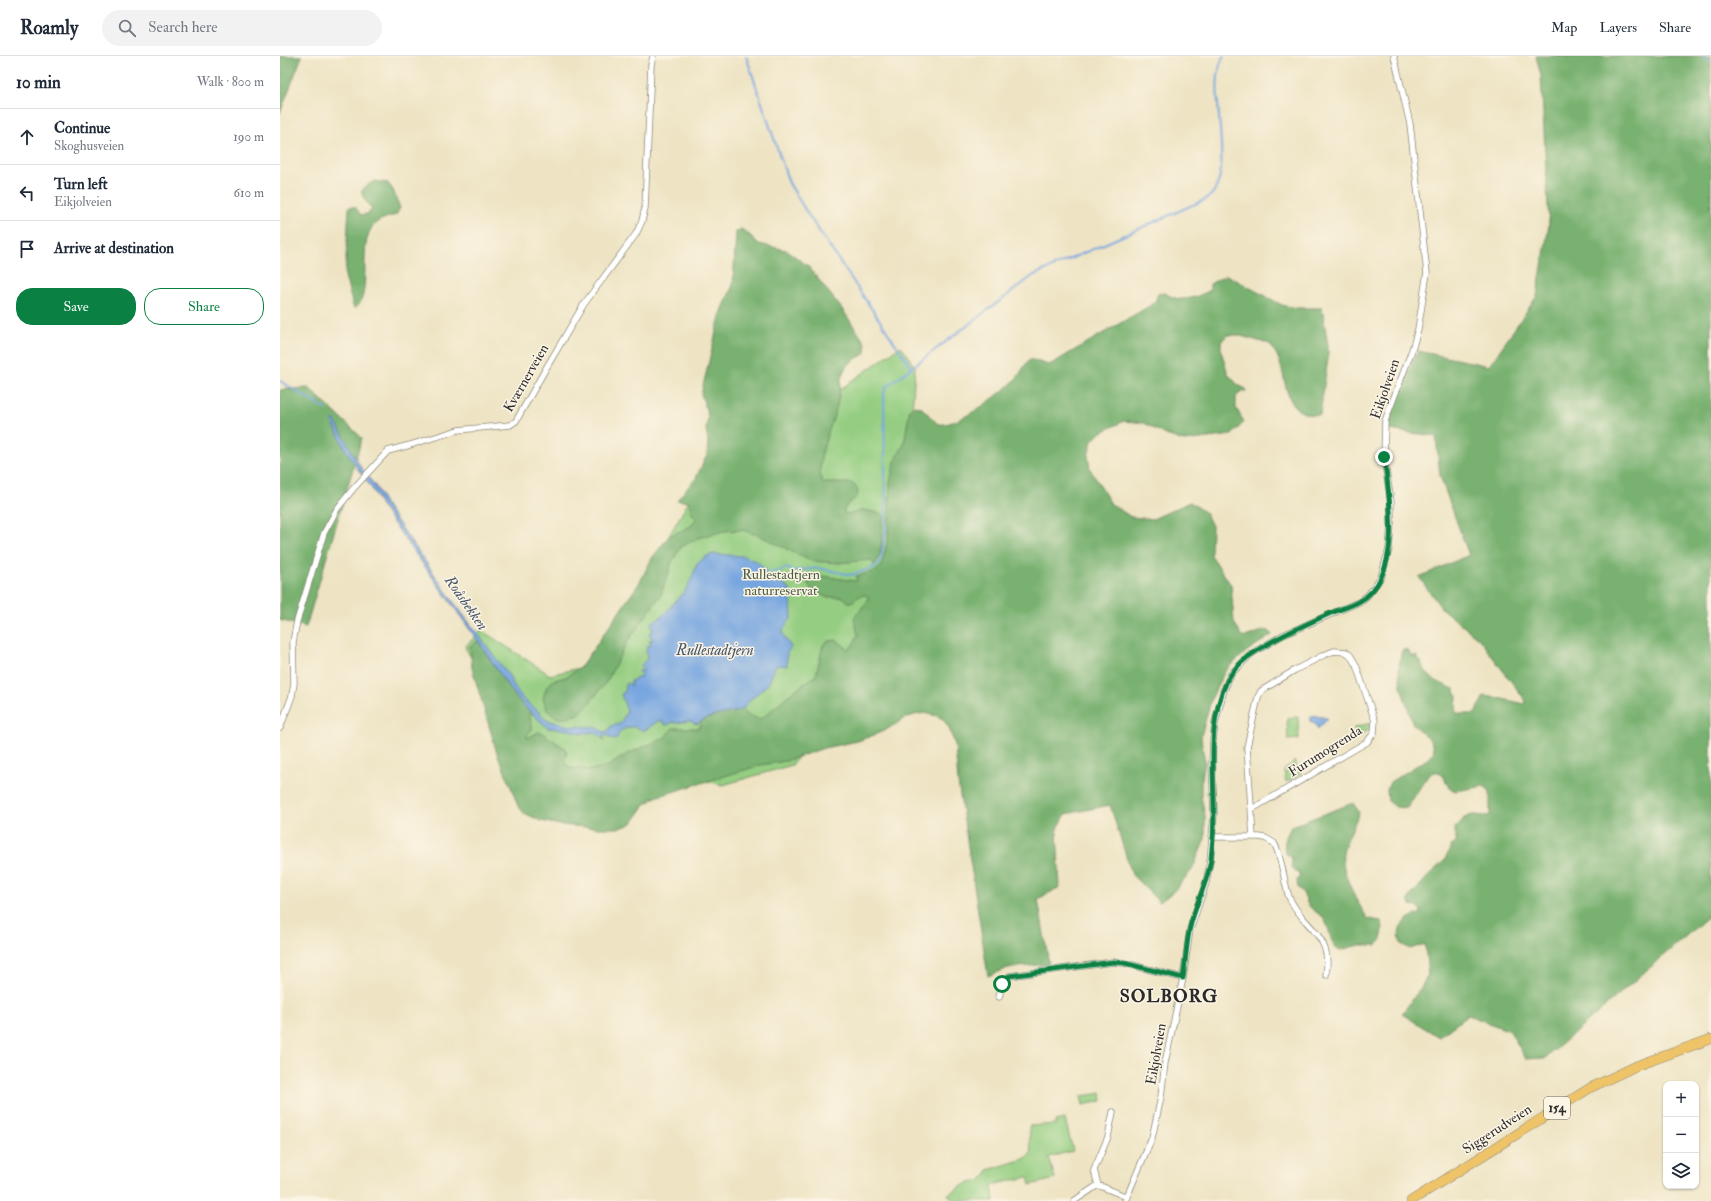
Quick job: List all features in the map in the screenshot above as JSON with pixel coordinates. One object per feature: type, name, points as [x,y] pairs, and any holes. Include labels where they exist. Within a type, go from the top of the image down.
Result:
[{"type":"main road","name":"Siggerudveien","points":[[1411,1201],[1565,1103],[1596,1085],[1636,1066],[1711,1039]]},
{"type":"street","name":"Kværnerveien","points":[[280,728],[292,696],[294,683],[293,642],[297,621],[324,534],[337,509],[369,470],[388,451],[458,430],[510,425],[516,421],[584,304],[629,244],[642,221],[646,199],[651,65],[653,56]]},
{"type":"street","name":"Eikjolveien","points":[[1126,1199],[1152,1138],[1161,1096],[1165,1063],[1183,978],[1190,930],[1206,883],[1213,837],[1213,741],[1215,723],[1224,690],[1231,674],[1251,654],[1296,629],[1361,601],[1368,595],[1381,577],[1389,549],[1391,502],[1384,457],[1385,421],[1418,329],[1427,273],[1410,124],[1394,56]]},
{"type":"street","name":"Furumogrenda","points":[[1252,809],[1367,742],[1374,733],[1375,721],[1356,665],[1346,652],[1334,651],[1324,655],[1289,673],[1259,694],[1247,747],[1253,837]]},
{"type":"street","points":[[1213,837],[1265,838],[1275,846],[1290,898],[1316,931],[1325,946],[1327,958],[1326,975]]},
{"type":"street","points":[[999,997],[1002,984],[1009,976],[1108,962],[1124,963],[1183,978]]},
{"type":"street","points":[[1113,1112],[1108,1137],[1094,1170],[1098,1185],[1126,1199]]},
{"type":"street","points":[[1074,1201],[1098,1185]]},
{"type":"green space","points":[[280,56],[302,56],[280,113]]},
{"type":"green space","points":[[1536,56],[1711,56],[1711,914],[1546,1058],[1526,1059],[1510,1031],[1468,1015],[1439,1037],[1402,1014],[1428,975],[1425,944],[1410,949],[1401,944],[1399,938],[1400,928],[1403,924],[1415,915],[1420,914],[1421,910],[1412,906],[1409,902],[1409,898],[1444,861],[1452,845],[1456,843],[1455,828],[1470,816],[1490,815],[1490,791],[1484,786],[1456,791],[1449,788],[1444,777],[1437,772],[1434,772],[1431,773],[1426,779],[1407,808],[1396,807],[1388,801],[1387,790],[1390,782],[1429,758],[1434,751],[1429,739],[1417,729],[1411,720],[1399,674],[1402,651],[1406,649],[1412,656],[1417,656],[1424,669],[1431,677],[1454,689],[1457,696],[1456,711],[1458,714],[1475,714],[1484,696],[1525,704],[1526,701],[1479,639],[1442,609],[1419,577],[1469,555],[1440,476],[1436,436],[1388,430],[1395,400],[1418,351],[1489,366],[1537,296],[1549,225],[1541,76]]},
{"type":"green space","points":[[375,181],[388,183],[393,190],[400,208],[396,215],[384,218],[376,223],[369,233],[366,244],[365,281],[363,292],[361,302],[355,309],[345,276],[349,207],[355,207],[361,215],[367,214],[372,210],[363,197],[362,191]]},
{"type":"green space","points":[[741,229],[759,244],[786,250],[807,265],[842,309],[865,343],[866,353],[848,365],[843,372],[837,405],[822,453],[820,473],[822,483],[852,483],[857,488],[858,495],[845,508],[844,513],[849,514],[863,510],[883,514],[882,540],[878,560],[874,565],[871,560],[839,563],[811,561],[760,536],[742,530],[724,531],[698,538],[681,547],[672,562],[661,595],[627,642],[607,681],[588,705],[579,714],[562,719],[553,716],[547,710],[543,698],[547,686],[554,680],[565,677],[577,670],[583,664],[640,582],[652,558],[669,536],[689,527],[693,524],[696,518],[690,511],[691,502],[677,500],[696,478],[707,455],[708,440],[706,430],[708,416],[701,394],[720,316],[733,285],[736,232]]},
{"type":"green space","points":[[1226,275],[1282,305],[1296,308],[1322,308],[1328,345],[1328,358],[1320,415],[1308,414],[1300,411],[1289,398],[1278,358],[1270,344],[1237,335],[1227,335],[1221,342],[1221,351],[1228,374],[1238,385],[1246,389],[1246,391],[1240,393],[1236,397],[1236,408],[1244,422],[1232,435],[1184,441],[1166,435],[1144,423],[1124,421],[1100,433],[1092,441],[1088,456],[1090,469],[1111,504],[1131,517],[1153,519],[1190,502],[1205,512],[1212,526],[1211,555],[1231,585],[1234,622],[1241,635],[1245,637],[1266,630],[1272,635],[1247,651],[1231,665],[1224,673],[1212,697],[1201,736],[1205,761],[1201,784],[1201,796],[1205,816],[1205,839],[1192,870],[1171,894],[1159,902],[1132,875],[1110,805],[1066,814],[1057,830],[1060,887],[1038,899],[1049,964],[1008,968],[988,976],[958,782],[955,745],[949,728],[943,719],[925,713],[906,718],[884,731],[858,741],[824,748],[786,761],[761,765],[652,798],[647,802],[632,823],[626,826],[617,828],[600,828],[560,825],[541,821],[524,813],[518,806],[497,753],[472,668],[470,646],[478,641],[507,685],[530,712],[531,730],[527,735],[527,738],[539,732],[566,749],[567,755],[564,761],[570,768],[592,770],[608,766],[627,754],[664,738],[673,728],[699,728],[701,724],[700,722],[716,714],[743,709],[752,717],[759,719],[765,716],[787,696],[816,675],[823,645],[828,641],[837,640],[848,649],[852,647],[858,635],[854,618],[868,600],[868,597],[865,595],[858,597],[852,602],[848,602],[843,597],[825,597],[810,588],[807,581],[811,574],[857,581],[856,576],[876,571],[882,564],[888,538],[890,482],[895,461],[904,444],[910,408],[917,406],[922,408],[938,424],[946,424],[956,421],[990,401],[1000,393],[1015,380],[1030,360],[1048,365],[1053,363],[1151,305],[1155,302],[1158,294],[1165,293],[1180,299],[1196,297],[1210,290],[1210,284]]},
{"type":"green space","name":"Rullestadtjern naturreservat","points":[[901,346],[915,367],[898,626],[792,765],[723,785],[680,775],[649,803],[546,790],[465,647],[481,630],[550,675],[595,664],[693,494]]},
{"type":"green space","points":[[309,388],[362,438],[306,627],[280,620],[280,390]]},
{"type":"green space","points":[[1298,717],[1299,739],[1288,740],[1287,718]]},
{"type":"green space","points":[[1369,723],[1371,729],[1357,736],[1354,728]]},
{"type":"green space","points":[[1294,761],[1301,773],[1286,782],[1284,771]]},
{"type":"green space","points":[[1353,803],[1359,812],[1343,853],[1344,869],[1355,897],[1364,913],[1368,919],[1381,921],[1383,930],[1382,937],[1377,945],[1359,945],[1340,950],[1334,945],[1325,921],[1309,906],[1302,892],[1298,888],[1297,881],[1300,875],[1292,867],[1292,858],[1286,853],[1285,842],[1292,826]]},
{"type":"green space","points":[[1101,1093],[1102,1101],[1083,1105],[1081,1096]]},
{"type":"green space","points":[[1065,1119],[1073,1151],[1049,1157],[1055,1179],[1030,1185],[1028,1177],[992,1185],[994,1201],[954,1201],[948,1194],[969,1182],[981,1180],[987,1174],[988,1170],[1024,1159],[1031,1154],[1029,1126],[1056,1124],[1055,1121]]},
{"type":"water","name":"Rullestadtjern","points":[[334,419],[360,466],[376,487],[387,507],[453,601],[510,677],[523,699],[538,711],[546,720],[570,726],[595,727],[604,732],[609,730],[611,726],[620,724],[627,711],[621,694],[625,692],[626,684],[628,683],[631,686],[631,681],[641,676],[639,670],[644,671],[641,665],[647,657],[647,646],[651,646],[649,640],[653,640],[649,633],[653,631],[651,623],[661,617],[683,594],[691,580],[697,564],[705,557],[713,554],[743,556],[758,562],[766,571],[766,577],[782,583],[789,588],[793,596],[791,601],[792,617],[783,631],[791,647],[787,653],[787,666],[779,665],[775,667],[769,683],[750,700],[743,709],[714,716],[697,724],[689,721],[677,723],[672,722],[668,725],[664,724],[662,721],[658,721],[644,731],[632,727],[624,729],[620,731],[617,738],[614,740],[605,735],[603,736],[604,740],[598,734],[593,732],[581,734],[569,730],[548,728],[524,706],[507,685],[478,641],[382,507],[371,487],[345,449],[332,421]]},
{"type":"water","points":[[1312,715],[1328,719],[1318,729],[1315,724],[1310,721]]},
{"type":"waterway","points":[[746,56],[789,183],[807,213],[911,367]]},
{"type":"waterway","points":[[766,571],[776,572],[785,568],[794,571],[818,568],[851,575],[875,567],[881,558],[886,529],[884,393],[886,387],[1034,275],[1204,200],[1215,190],[1220,174],[1221,155],[1217,89],[1219,70],[1224,56]]},
{"type":"waterway","points":[[1703,56],[1711,62]]},
{"type":"waterway","name":"Roåsbekken","points":[[280,381],[325,409]]},
{"type":"district","name":"SOLBORG","points":[[1169,996]]},
{"type":"route","points":[[1002,984],[1009,976],[1113,962],[1121,962],[1183,978],[1191,922],[1206,883],[1210,861],[1214,814],[1212,762],[1213,741],[1215,723],[1224,690],[1231,674],[1251,654],[1283,635],[1361,601],[1368,595],[1381,577],[1389,549],[1391,535],[1391,502],[1384,457]]}]
